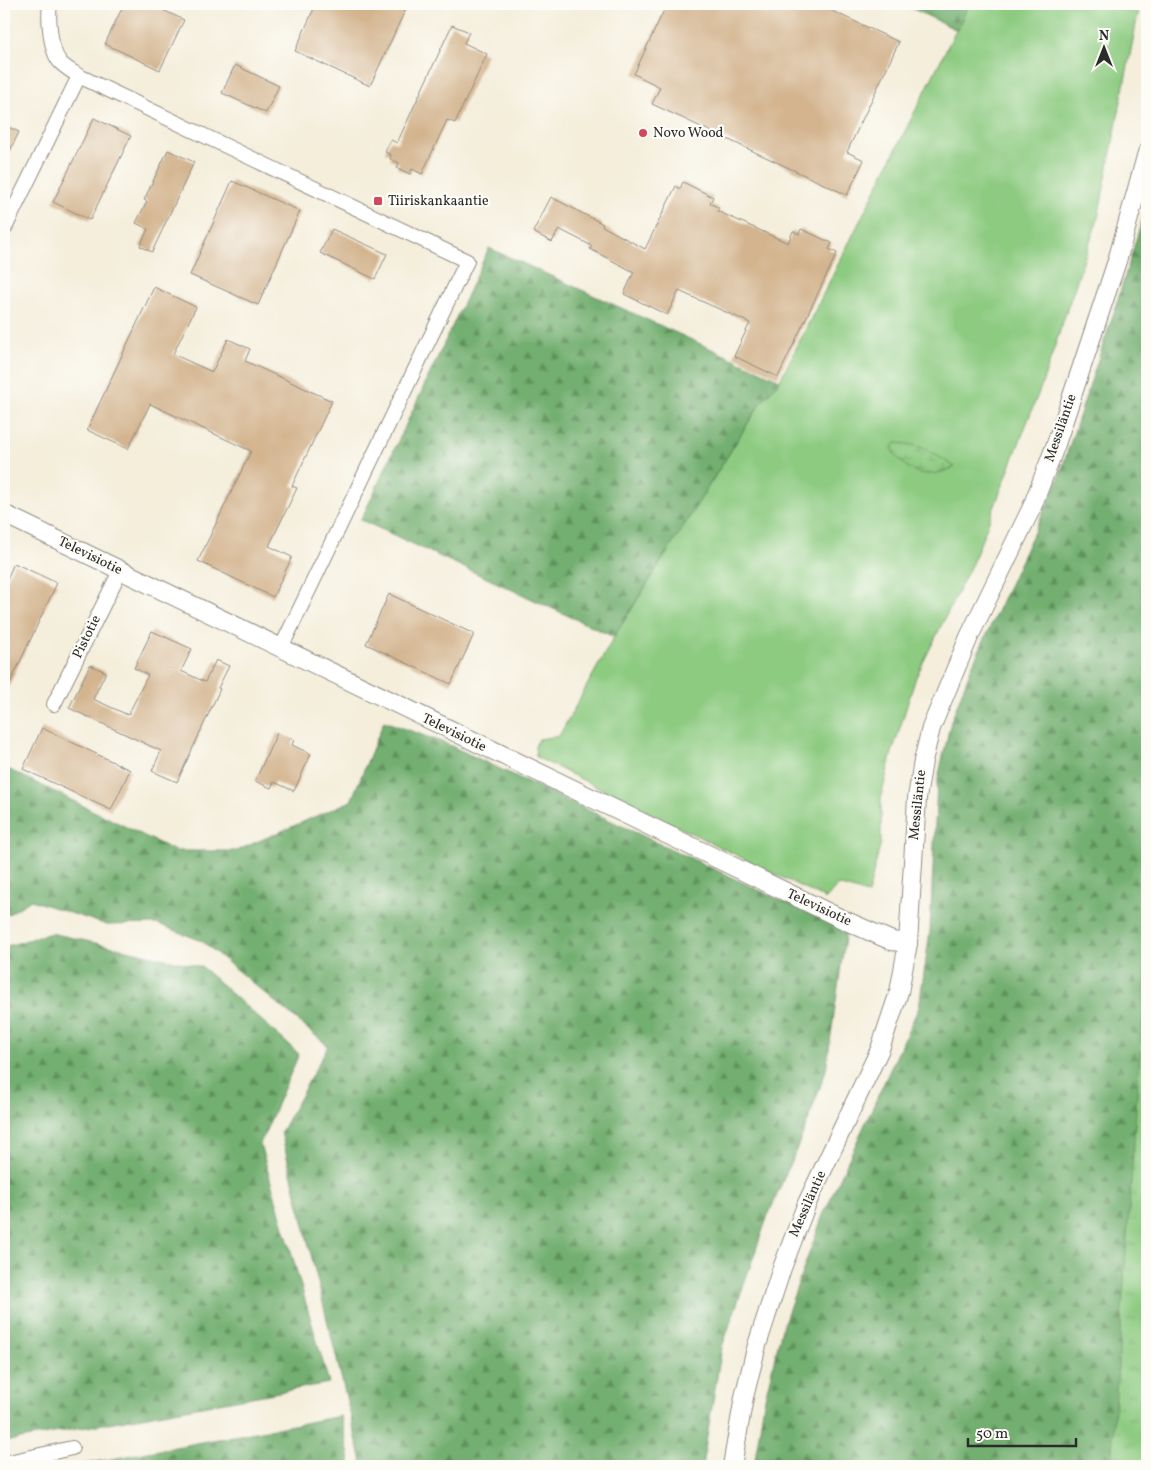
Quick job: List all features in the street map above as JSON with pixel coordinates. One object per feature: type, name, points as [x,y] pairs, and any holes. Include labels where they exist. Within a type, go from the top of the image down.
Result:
[{"type":"street","points":[[50,4],[48,14],[51,40],[59,61],[79,76],[467,261],[281,648]]},
{"type":"street","points":[[4,230],[79,76]]},
{"type":"street","name":"Messiläntie","points":[[732,1466],[744,1397],[757,1345],[782,1268],[807,1202],[880,1050],[899,992],[908,943],[917,798],[931,728],[969,637],[1032,507],[1056,444],[1114,269],[1147,153]]},
{"type":"street","name":"Televisiotie","points":[[4,514],[507,759],[844,920],[892,941],[908,943]]},
{"type":"street","name":"Pistotie","points":[[54,704],[120,570]]},
{"type":"street","points":[[4,1463],[72,1448]]},
{"type":"green space","points":[[903,4],[969,4],[957,30]]},
{"type":"green space","points":[[969,4],[1140,4],[1098,218],[1042,384],[975,557],[916,677],[891,756],[881,797],[881,842],[868,894],[838,885],[826,899],[536,757],[535,746],[539,739],[559,736],[614,637],[760,404],[780,380]]},
{"type":"green space","points":[[1147,204],[1147,1466],[754,1466],[764,1402],[782,1328],[823,1215],[919,1007],[930,931],[937,783],[951,721],[972,666],[1058,480],[1114,312]]},
{"type":"green space","points":[[489,248],[780,380],[760,404],[614,637],[361,520]]},
{"type":"green space","points":[[896,443],[914,445],[927,450],[955,467],[935,473],[919,473],[905,465],[891,449]]},
{"type":"green space","points":[[384,721],[447,744],[846,931],[826,1070],[805,1129],[767,1218],[722,1347],[702,1466],[363,1466],[281,1132],[328,1046],[202,941],[158,924],[107,925],[31,900],[4,917],[4,767],[175,851],[236,851],[351,801]]},
{"type":"green space","points":[[51,933],[202,967],[299,1054],[260,1144],[329,1383],[4,1442],[4,947]]},
{"type":"green space","points":[[1147,955],[1147,1466],[1111,1466]]},
{"type":"green space","points":[[341,1416],[351,1466],[74,1466]]},
{"type":"building","points":[[124,4],[150,4],[184,20],[160,70],[105,44]]},
{"type":"building","points":[[316,4],[408,4],[370,86],[295,51]]},
{"type":"building","points":[[667,4],[817,4],[899,42],[847,152],[864,160],[847,195],[652,104],[660,87],[634,74]]},
{"type":"building","points":[[452,25],[469,32],[464,43],[487,54],[455,123],[447,120],[422,174],[412,169],[410,174],[397,168],[399,163],[390,159],[391,155],[385,152],[391,140],[397,143]]},
{"type":"building","points":[[235,65],[279,86],[266,113],[222,93]]},
{"type":"building","points":[[94,118],[131,136],[90,220],[53,202]]},
{"type":"building","points":[[4,125],[19,132],[4,163]]},
{"type":"building","points":[[168,150],[194,162],[152,252],[140,246],[148,229],[136,223],[147,201],[144,200]]},
{"type":"building","points":[[232,181],[300,211],[258,305],[190,275]]},
{"type":"building","points":[[683,182],[713,197],[710,203],[719,208],[717,211],[788,243],[793,231],[799,234],[801,229],[832,243],[829,249],[837,253],[778,377],[734,356],[750,323],[679,291],[667,315],[624,294],[634,272],[590,249],[592,246],[559,229],[552,242],[533,232],[551,197],[603,224],[602,226],[645,249],[676,186],[680,189]]},
{"type":"building","points":[[332,229],[387,254],[375,279],[320,253]]},
{"type":"building","points":[[154,287],[196,307],[173,354],[212,372],[228,339],[250,349],[245,361],[332,401],[292,486],[297,488],[269,546],[292,557],[273,597],[198,561],[251,451],[150,404],[128,449],[87,430]]},
{"type":"building","points":[[14,563],[57,583],[4,696],[4,586]]},
{"type":"building","points":[[389,594],[474,634],[451,684],[366,644]]},
{"type":"building","points":[[152,631],[192,649],[181,671],[205,682],[216,660],[229,666],[177,782],[152,771],[161,751],[69,708],[90,665],[106,672],[93,699],[128,715],[148,675],[134,668]]},
{"type":"building","points":[[42,728],[130,770],[111,810],[23,769]]},
{"type":"building","points":[[277,733],[294,740],[292,745],[311,754],[294,791],[274,782],[271,788],[255,781]]},
{"type":"place","name":"Novo Wood","points":[[643,133]]},
{"type":"place","name":"Tiiriskankaantie","points":[[378,201]]}]
